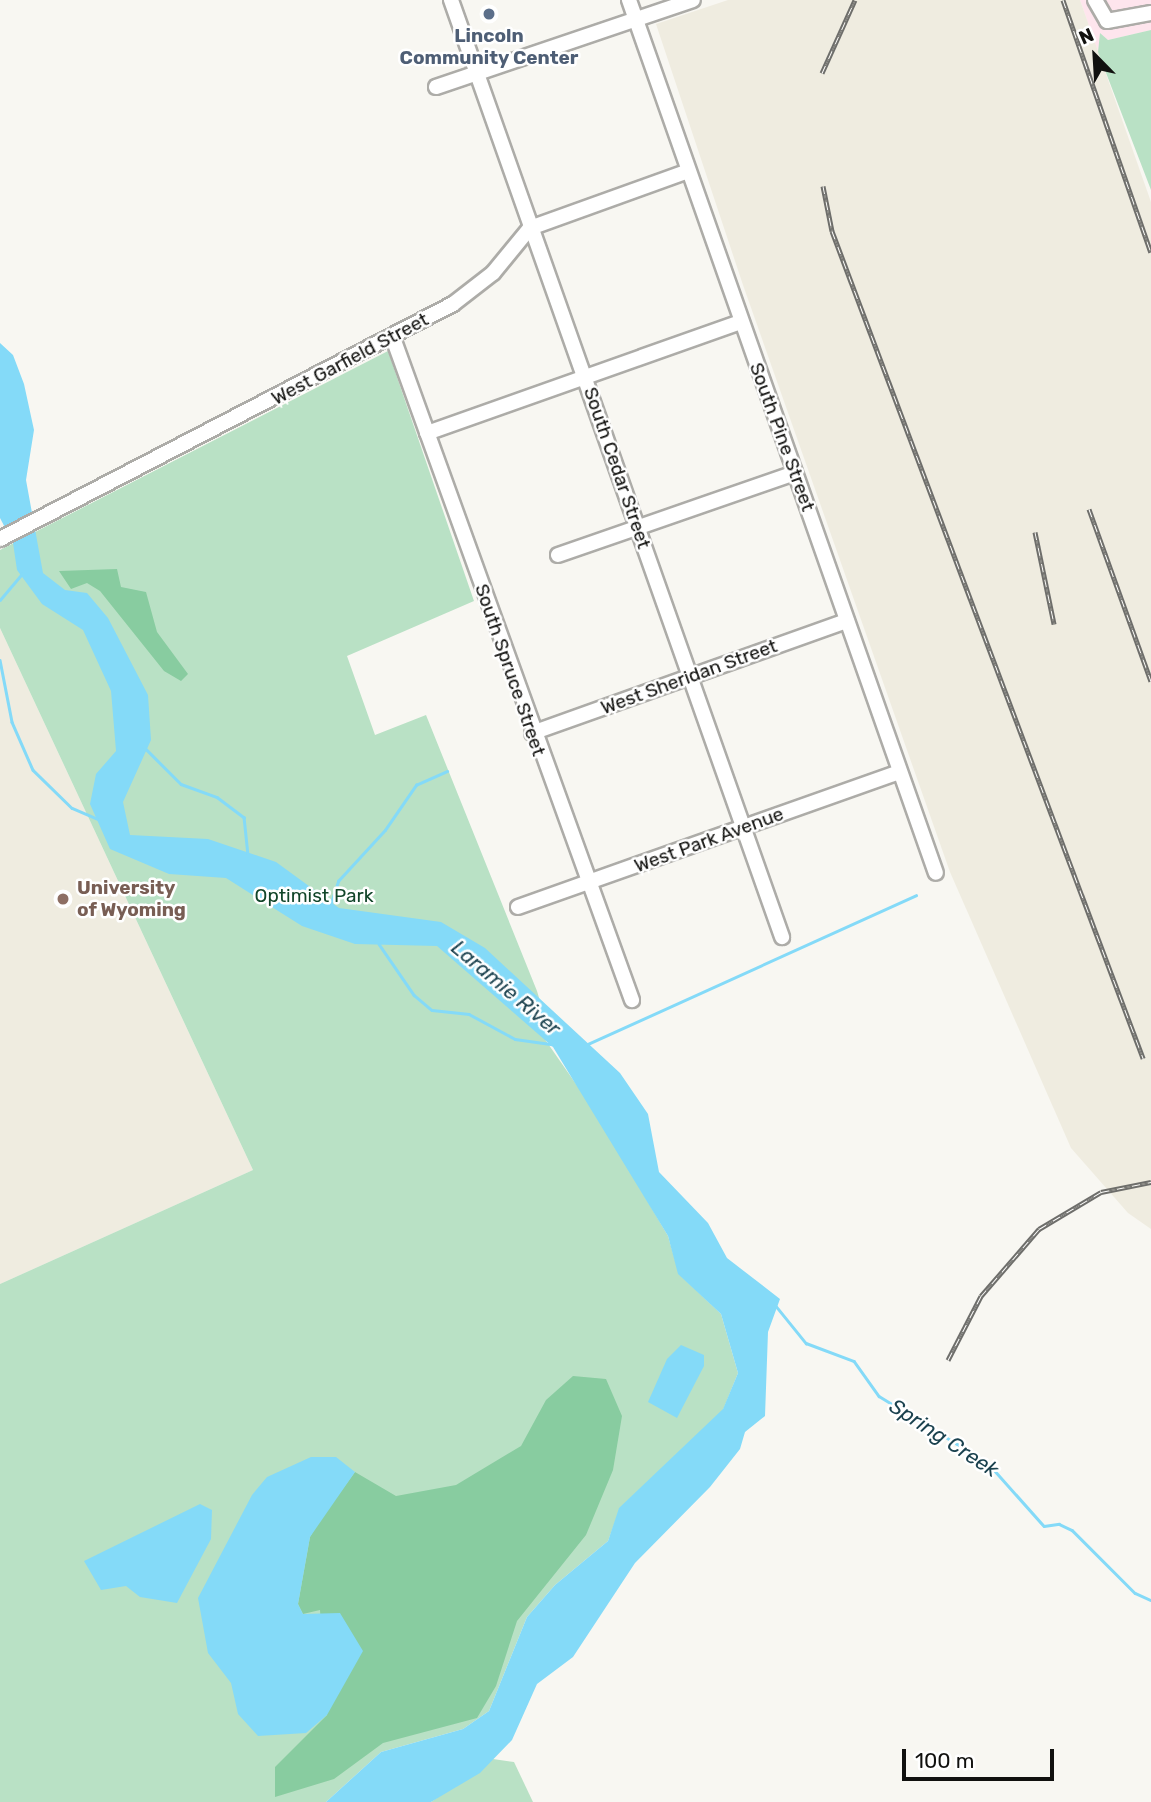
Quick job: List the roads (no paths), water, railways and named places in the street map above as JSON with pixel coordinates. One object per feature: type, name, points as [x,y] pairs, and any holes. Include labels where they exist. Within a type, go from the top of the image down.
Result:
[{"type":"street","name":"South Cedar Street","points":[[451,0],[782,937]]},
{"type":"street","name":"South Pine Street","points":[[629,0],[936,873]]},
{"type":"street","points":[[436,87],[693,0]]},
{"type":"street","points":[[1095,0],[1102,19],[1151,13]]},
{"type":"street","name":"West Garfield Street","points":[[0,539],[393,338],[476,289],[530,229],[688,171]]},
{"type":"street","points":[[427,433],[741,322]]},
{"type":"street","name":"South Spruce Street","points":[[393,338],[532,733],[632,1000]]},
{"type":"street","points":[[558,555],[795,473]]},
{"type":"street","name":"West Sheridan Street","points":[[532,733],[846,621]]},
{"type":"street","name":"West Park Avenue","points":[[518,907],[900,772]]},
{"type":"water","name":"Laramie River","points":[[0,343],[13,355],[24,384],[34,430],[26,480],[43,573],[65,590],[87,593],[108,618],[148,695],[151,740],[123,802],[130,835],[208,839],[276,862],[339,908],[441,922],[485,948],[620,1073],[648,1114],[659,1172],[708,1223],[727,1258],[780,1299],[768,1332],[765,1416],[745,1432],[740,1449],[710,1487],[635,1563],[573,1657],[537,1684],[512,1740],[480,1773],[431,1802],[326,1802],[381,1752],[463,1729],[489,1711],[527,1617],[555,1585],[608,1541],[619,1508],[723,1409],[738,1373],[721,1314],[678,1274],[668,1236],[553,1047],[437,946],[355,944],[302,926],[226,878],[169,874],[110,849],[90,804],[96,774],[116,751],[111,691],[83,630],[42,604],[17,570],[13,543],[0,518]]},
{"type":"water","points":[[681,1345],[704,1355],[704,1366],[677,1418],[648,1402],[667,1359]]},
{"type":"water","points":[[311,1457],[336,1457],[355,1472],[310,1537],[298,1604],[303,1614],[340,1613],[363,1651],[327,1715],[306,1733],[258,1736],[238,1714],[231,1683],[208,1653],[198,1598],[252,1495],[267,1477]]},
{"type":"water","points":[[200,1504],[212,1510],[211,1539],[177,1603],[140,1597],[126,1586],[101,1590],[84,1561]]},
{"type":"waterway","points":[[0,600],[22,574]]},
{"type":"waterway","points":[[0,660],[12,722],[33,770],[72,808],[98,819]]},
{"type":"waterway","points":[[144,747],[181,784],[217,797],[244,817],[248,856]]},
{"type":"waterway","points":[[331,903],[338,881],[385,830],[416,785],[447,771]]},
{"type":"waterway","points":[[588,1044],[916,895]]},
{"type":"waterway","name":"Laramie River","points":[[379,944],[414,995],[432,1010],[469,1014],[515,1039],[552,1044]]},
{"type":"waterway","name":"Spring Creek","points":[[776,1306],[806,1343],[854,1361],[879,1396],[988,1463],[1044,1526],[1059,1524],[1072,1530],[1135,1593],[1151,1600]]},
{"type":"railway","points":[[822,73],[855,0]]},
{"type":"railway","points":[[1063,0],[1151,252]]},
{"type":"railway","points":[[823,186],[832,231],[1143,1058]]},
{"type":"railway","points":[[1089,509],[1151,681]]},
{"type":"railway","points":[[1035,532],[1054,624]]},
{"type":"railway","points":[[948,1360],[981,1296],[1039,1229],[1101,1192],[1151,1182]]},
{"type":"place","name":"Lincoln Community Center","points":[[489,14]]},
{"type":"place","name":"University of Wyoming","points":[[63,899]]},
{"type":"park label","name":"Optimist Park","points":[[314,896]]}]
